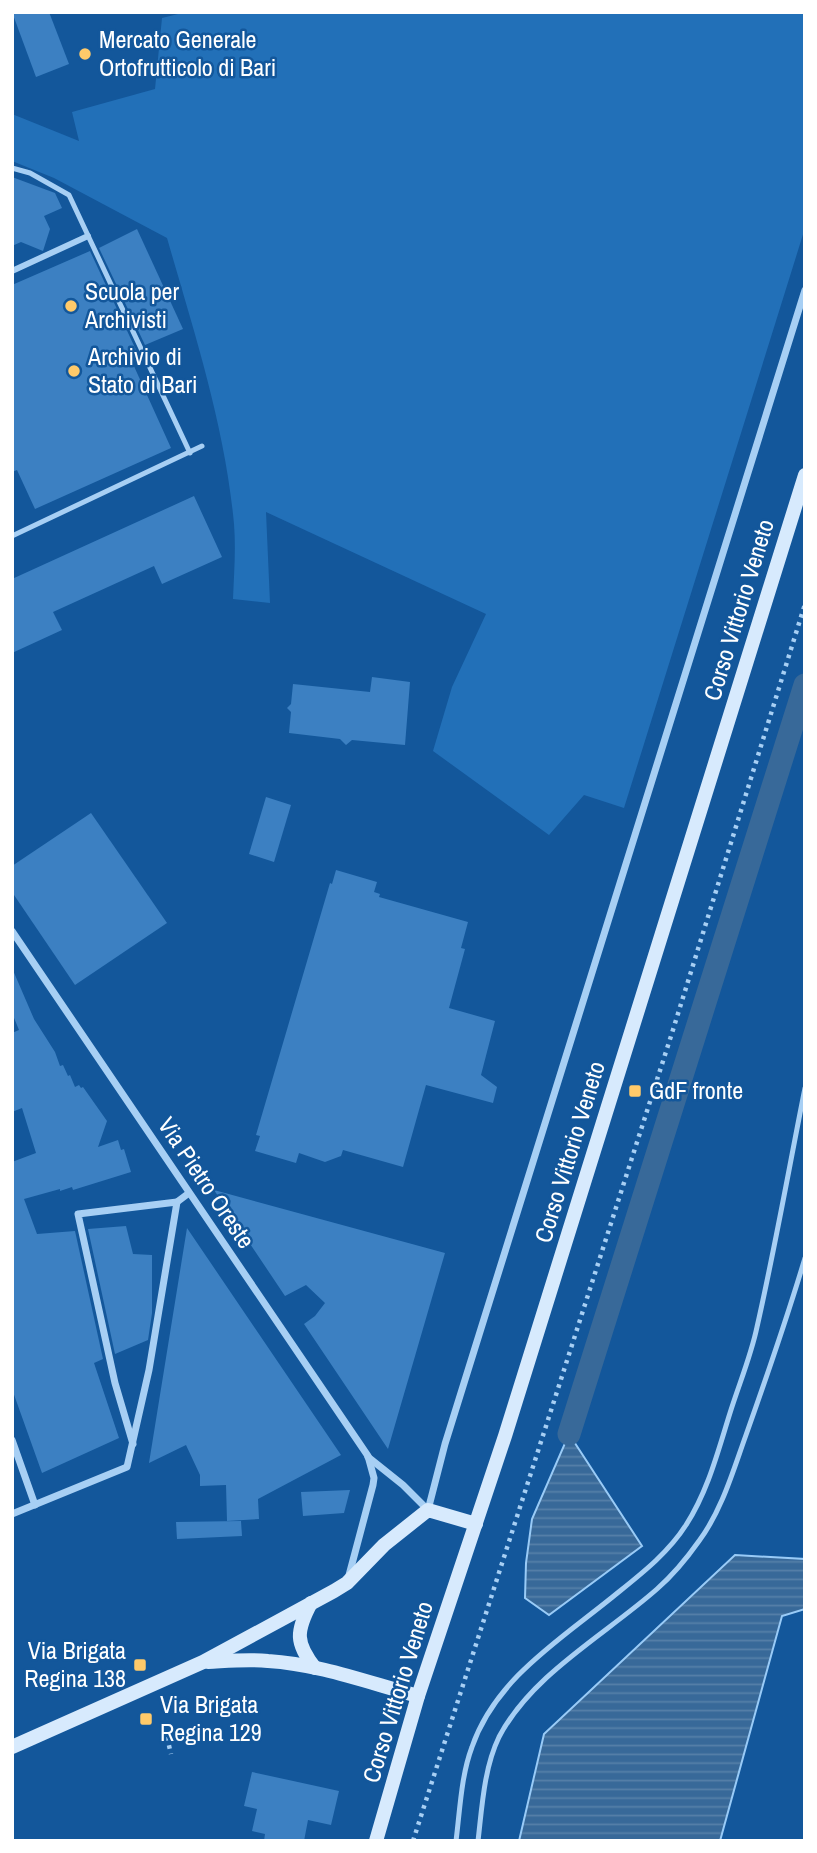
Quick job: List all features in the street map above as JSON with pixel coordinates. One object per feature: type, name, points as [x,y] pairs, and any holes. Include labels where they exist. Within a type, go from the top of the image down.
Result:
[{"type":"main road","name":"Corso Vittorio Veneto","points":[[376,1841],[418,1696],[505,1436],[805,475]]},
{"type":"main road","points":[[12,1747],[203,1662],[347,1583],[384,1545],[428,1510],[475,1524]]},
{"type":"main road","points":[[311,1603],[300,1625],[299,1641],[315,1668]]},
{"type":"main road","points":[[203,1662],[270,1661],[315,1668],[418,1696]]},
{"type":"street","points":[[12,271],[88,236]]},
{"type":"street","name":"Corso Vittorio Veneto","points":[[428,1510],[445,1444],[805,290]]},
{"type":"street","name":"Via Pietro Oreste","points":[[12,930],[368,1456],[428,1510]]},
{"type":"street","points":[[133,1445],[114,1382],[78,1214],[177,1202],[189,1193]]},
{"type":"street","points":[[12,1514],[127,1467],[149,1370],[177,1202]]},
{"type":"street","points":[[12,1440],[35,1505]]},
{"type":"street","name":"Via Pietro Oreste","points":[[347,1583],[373,1485],[374,1478],[368,1456]]},
{"type":"lane","points":[[12,168],[30,173],[69,195],[190,453]]},
{"type":"lane","points":[[12,536],[202,446]]},
{"type":"lane","points":[[456,1841],[471,1748],[497,1701],[531,1662],[650,1567],[686,1525],[712,1472],[757,1329],[805,1088]]},
{"type":"lane","points":[[478,1841],[489,1768],[498,1740],[512,1716],[533,1692],[575,1654],[657,1590],[701,1540],[718,1511],[781,1338],[805,1258]]},
{"type":"path","points":[[413,1841],[672,1033],[805,604]]},
{"type":"path","points":[[167,1737],[171,1754]]},
{"type":"shaded area","points":[[186,12],[805,12],[805,228],[624,808],[584,795],[549,835],[433,751],[452,687],[486,614],[266,512],[270,603],[233,599],[234,524],[224,451],[198,344],[167,238],[54,178],[12,161],[12,114],[79,141],[72,112],[155,89],[162,18]]},
{"type":"shaded area","points":[[569,1434],[642,1546],[549,1615],[525,1598],[526,1563],[532,1519]]},
{"type":"shaded area","points":[[735,1555],[805,1559],[805,1609],[782,1616],[720,1841],[519,1841],[544,1734]]},
{"type":"building","points":[[12,12],[49,12],[69,64],[36,77]]},
{"type":"building","points":[[12,177],[55,193],[62,208],[44,216],[50,229],[43,251],[21,242],[12,246]]},
{"type":"building","points":[[137,229],[183,329],[145,345],[99,248]]},
{"type":"building","name":"Archivio di Stato di Bari","points":[[90,251],[136,350],[128,353],[171,448],[35,509],[17,470],[12,472],[12,285]]},
{"type":"building","points":[[194,496],[222,557],[162,584],[154,566],[53,612],[62,630],[12,653],[12,579]]},
{"type":"building","points":[[372,677],[410,682],[405,745],[352,740],[346,745],[340,739],[289,733],[291,712],[287,708],[291,704],[293,684],[370,692]]},
{"type":"building","points":[[266,797],[291,805],[274,862],[249,854]]},
{"type":"building","points":[[91,813],[167,923],[75,985],[12,892],[12,866]]},
{"type":"building","points":[[336,870],[377,882],[374,892],[380,894],[379,897],[468,922],[461,948],[465,949],[449,1008],[495,1021],[481,1075],[497,1087],[493,1103],[426,1085],[403,1167],[343,1150],[341,1156],[325,1162],[299,1153],[296,1163],[255,1151],[260,1136],[256,1135]]},
{"type":"building","points":[[12,968],[34,1019],[55,1052],[60,1066],[63,1065],[75,1087],[83,1087],[107,1121],[98,1147],[118,1140],[121,1150],[124,1149],[131,1172],[73,1190],[72,1187],[60,1189],[24,1199],[37,1234],[75,1231],[103,1359],[94,1363],[119,1438],[42,1473],[12,1389],[12,1162],[36,1153],[22,1108],[12,1112],[12,1033],[19,1030],[12,1013]]},
{"type":"building","points":[[214,1190],[445,1253],[388,1449],[304,1324],[315,1316],[325,1303],[306,1285],[285,1296]]},
{"type":"building","points":[[126,1226],[133,1254],[152,1255],[152,1313],[148,1340],[115,1354],[88,1229]]},
{"type":"building","points":[[187,1228],[341,1455],[258,1499],[259,1519],[227,1521],[226,1485],[200,1486],[200,1475],[186,1445],[149,1463]]},
{"type":"building","points":[[350,1490],[344,1513],[303,1516],[301,1492]]},
{"type":"building","points":[[241,1521],[242,1536],[177,1539],[176,1522]]},
{"type":"building","points":[[252,1772],[339,1791],[331,1825],[308,1820],[304,1841],[264,1841],[265,1834],[252,1831],[257,1809],[244,1806]]},
{"type":"waterway","points":[[569,1434],[805,685]]},
{"type":"place","name":"Mercato Generale Ortofrutticolo di Bari","points":[[85,54]]},
{"type":"place","name":"Scuola per Archivisti","points":[[71,306]]},
{"type":"place","name":"Archivio di Stato di Bari","points":[[74,371]]},
{"type":"place","name":"GdF fronte","points":[[635,1091]]},
{"type":"place","name":"Via Brigata Regina 138","points":[[140,1665]]},
{"type":"place","name":"Via Brigata Regina 129","points":[[146,1719]]}]
